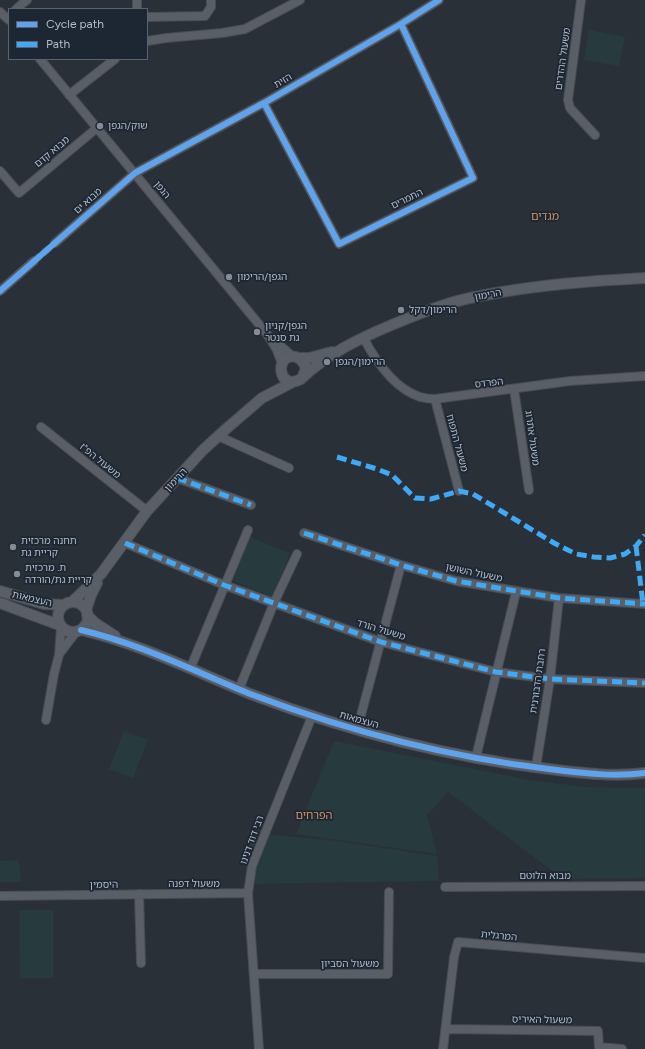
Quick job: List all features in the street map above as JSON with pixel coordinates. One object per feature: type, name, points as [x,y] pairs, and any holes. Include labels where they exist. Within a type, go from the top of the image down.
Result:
[{"type":"street","points":[[17,8],[27,0]]},
{"type":"street","points":[[148,17],[205,16],[211,8],[211,0]]},
{"type":"street","points":[[148,41],[222,33],[245,28],[300,0]]},
{"type":"street","name":"הזית","points":[[135,173],[264,104],[401,24],[438,0]]},
{"type":"street","name":"משעול ההדרים","points":[[581,0],[568,100],[570,108],[595,135]]},
{"type":"street","name":"התמרים","points":[[264,104],[339,244],[473,178],[401,24]]},
{"type":"street","name":"הגפן","points":[[41,60],[268,334],[296,358]]},
{"type":"street","points":[[69,95],[114,60]]},
{"type":"street","name":"מבוא קדם","points":[[0,171],[19,193],[98,128]]},
{"type":"street","name":"מבוא ים","points":[[55,243],[135,173]]},
{"type":"street","points":[[0,291],[34,261]]},
{"type":"street","name":"הרימון","points":[[303,376],[340,349],[363,337],[427,311],[478,296],[522,288],[576,282],[645,278]]},
{"type":"street","name":"הגפן","points":[[268,334],[277,350],[281,368]]},
{"type":"street","name":"הפרדס","points":[[363,337],[378,363],[390,376],[405,389],[420,397],[435,399],[514,390],[570,381],[645,376]]},
{"type":"street","name":"הרימון","points":[[296,358],[312,358],[340,349]]},
{"type":"street","points":[[296,358],[302,361],[306,370],[299,380],[293,382],[285,379],[281,368],[286,359],[296,358]]},
{"type":"street","name":"הרימון","points":[[262,398],[281,368]]},
{"type":"street","name":"הרימון","points":[[68,604],[101,574],[147,511],[218,436],[262,398],[293,382]]},
{"type":"street","name":"משעול אתרוג","points":[[514,390],[529,490]]},
{"type":"street","name":"משעול התפוח","points":[[435,399],[459,491]]},
{"type":"street","name":"משעול הפ\"ז","points":[[41,427],[147,511]]},
{"type":"street","points":[[218,436],[289,468]]},
{"type":"street","points":[[177,478],[252,505]]},
{"type":"street","points":[[190,669],[248,530]]},
{"type":"street","name":"משעול השושן","points":[[304,533],[401,566],[456,581],[559,598],[644,606]]},
{"type":"street","name":"משעול הורד","points":[[125,542],[224,585],[381,642],[496,672],[550,680],[645,683]]},
{"type":"street","points":[[239,689],[274,603],[297,554]]},
{"type":"street","points":[[357,730],[401,566]]},
{"type":"street","name":"הרימון","points":[[87,612],[91,595],[101,574]]},
{"type":"street","name":"העצמאות","points":[[0,591],[44,604],[68,604]]},
{"type":"street","points":[[476,757],[516,592]]},
{"type":"street","name":"רחבת הדבורנית","points":[[536,767],[550,680],[559,598]]},
{"type":"street","name":"העצמאות","points":[[0,604],[60,626]]},
{"type":"street","points":[[46,720],[59,655],[60,626],[58,616],[61,608],[68,604],[80,604],[87,612],[86,624],[78,631],[59,655]]},
{"type":"street","name":"העצמאות","points":[[87,612],[101,627],[129,644]]},
{"type":"street","points":[[60,626],[68,632],[78,631]]},
{"type":"street","name":"העצמאות","points":[[78,631],[129,644],[239,689],[312,716],[389,739],[476,757],[536,767],[623,776],[645,773]]},
{"type":"street","name":"רבי דוד דנינו","points":[[259,1049],[248,893],[252,866],[312,716]]},
{"type":"street","name":"מבוא הלוטם","points":[[445,887],[645,886]]},
{"type":"street","name":"משעול הסביון","points":[[254,974],[388,974],[389,892]]},
{"type":"street","name":"משעול דפנה","points":[[139,894],[248,893]]},
{"type":"street","points":[[139,894],[141,963]]},
{"type":"street","name":"היסמין","points":[[0,896],[139,894]]},
{"type":"street","name":"המרגלית","points":[[443,1049],[454,957],[458,942],[645,958]]},
{"type":"street","name":"משעול האיריס","points":[[446,1029],[598,1031],[599,1047],[622,1049]]},
{"type":"green space","points":[[589,30],[625,37],[619,66],[584,60]]},
{"type":"green space","points":[[250,537],[290,553],[273,597],[233,581]]},
{"type":"green space","points":[[124,731],[148,740],[133,778],[109,769]]},
{"type":"green space","points":[[334,741],[529,780],[587,787],[645,788],[645,878],[563,879],[448,792],[427,815],[437,854],[296,834]]},
{"type":"green space","points":[[249,833],[329,840],[437,856],[439,881],[247,884]]},
{"type":"green space","points":[[19,860],[21,882],[0,882],[0,861]]},
{"type":"green space","points":[[19,910],[53,910],[53,978],[20,978]]},
{"type":"tunnel","points":[[34,261],[55,243]]},
{"type":"marked path","points":[[337,457],[392,475],[415,498],[431,499],[459,491],[473,494],[554,543],[576,554],[610,558],[625,554],[636,546],[645,535]]},
{"type":"marked path","points":[[177,478],[251,505]]},
{"type":"marked path","points":[[304,533],[401,565],[456,581],[559,598],[645,604]]},
{"type":"marked path","points":[[125,543],[224,585],[381,642],[496,672],[550,679],[645,683]]},
{"type":"marked path","points":[[636,546],[643,604]]},
{"type":"cycle path","points":[[0,291],[135,173],[264,103],[401,24],[439,0]]},
{"type":"cycle path","points":[[264,103],[339,244],[473,178],[401,24]]},
{"type":"cycle path","points":[[81,630],[147,651],[253,695],[289,708],[399,741],[436,750],[511,764],[549,769],[609,775],[645,773]]},
{"type":"place","name":"שוק/הגפן","points":[[100,126]]},
{"type":"place","name":"הגפן/הרימון","points":[[229,277]]},
{"type":"place","name":"הרימון/דקל","points":[[401,310]]},
{"type":"place","name":"הגפן/קניון גת סנטר","points":[[257,332]]},
{"type":"place","name":"הרימון/הגפן","points":[[327,362]]},
{"type":"place","name":"תחנה מרכזית קריית גת","points":[[13,547]]},
{"type":"place","name":"ת. מרכזית קריית גת/הורדה","points":[[17,574]]},
{"type":"district","name":"מגדים","points":[[545,217]]},
{"type":"district","name":"הפרחים","points":[[314,816]]}]
